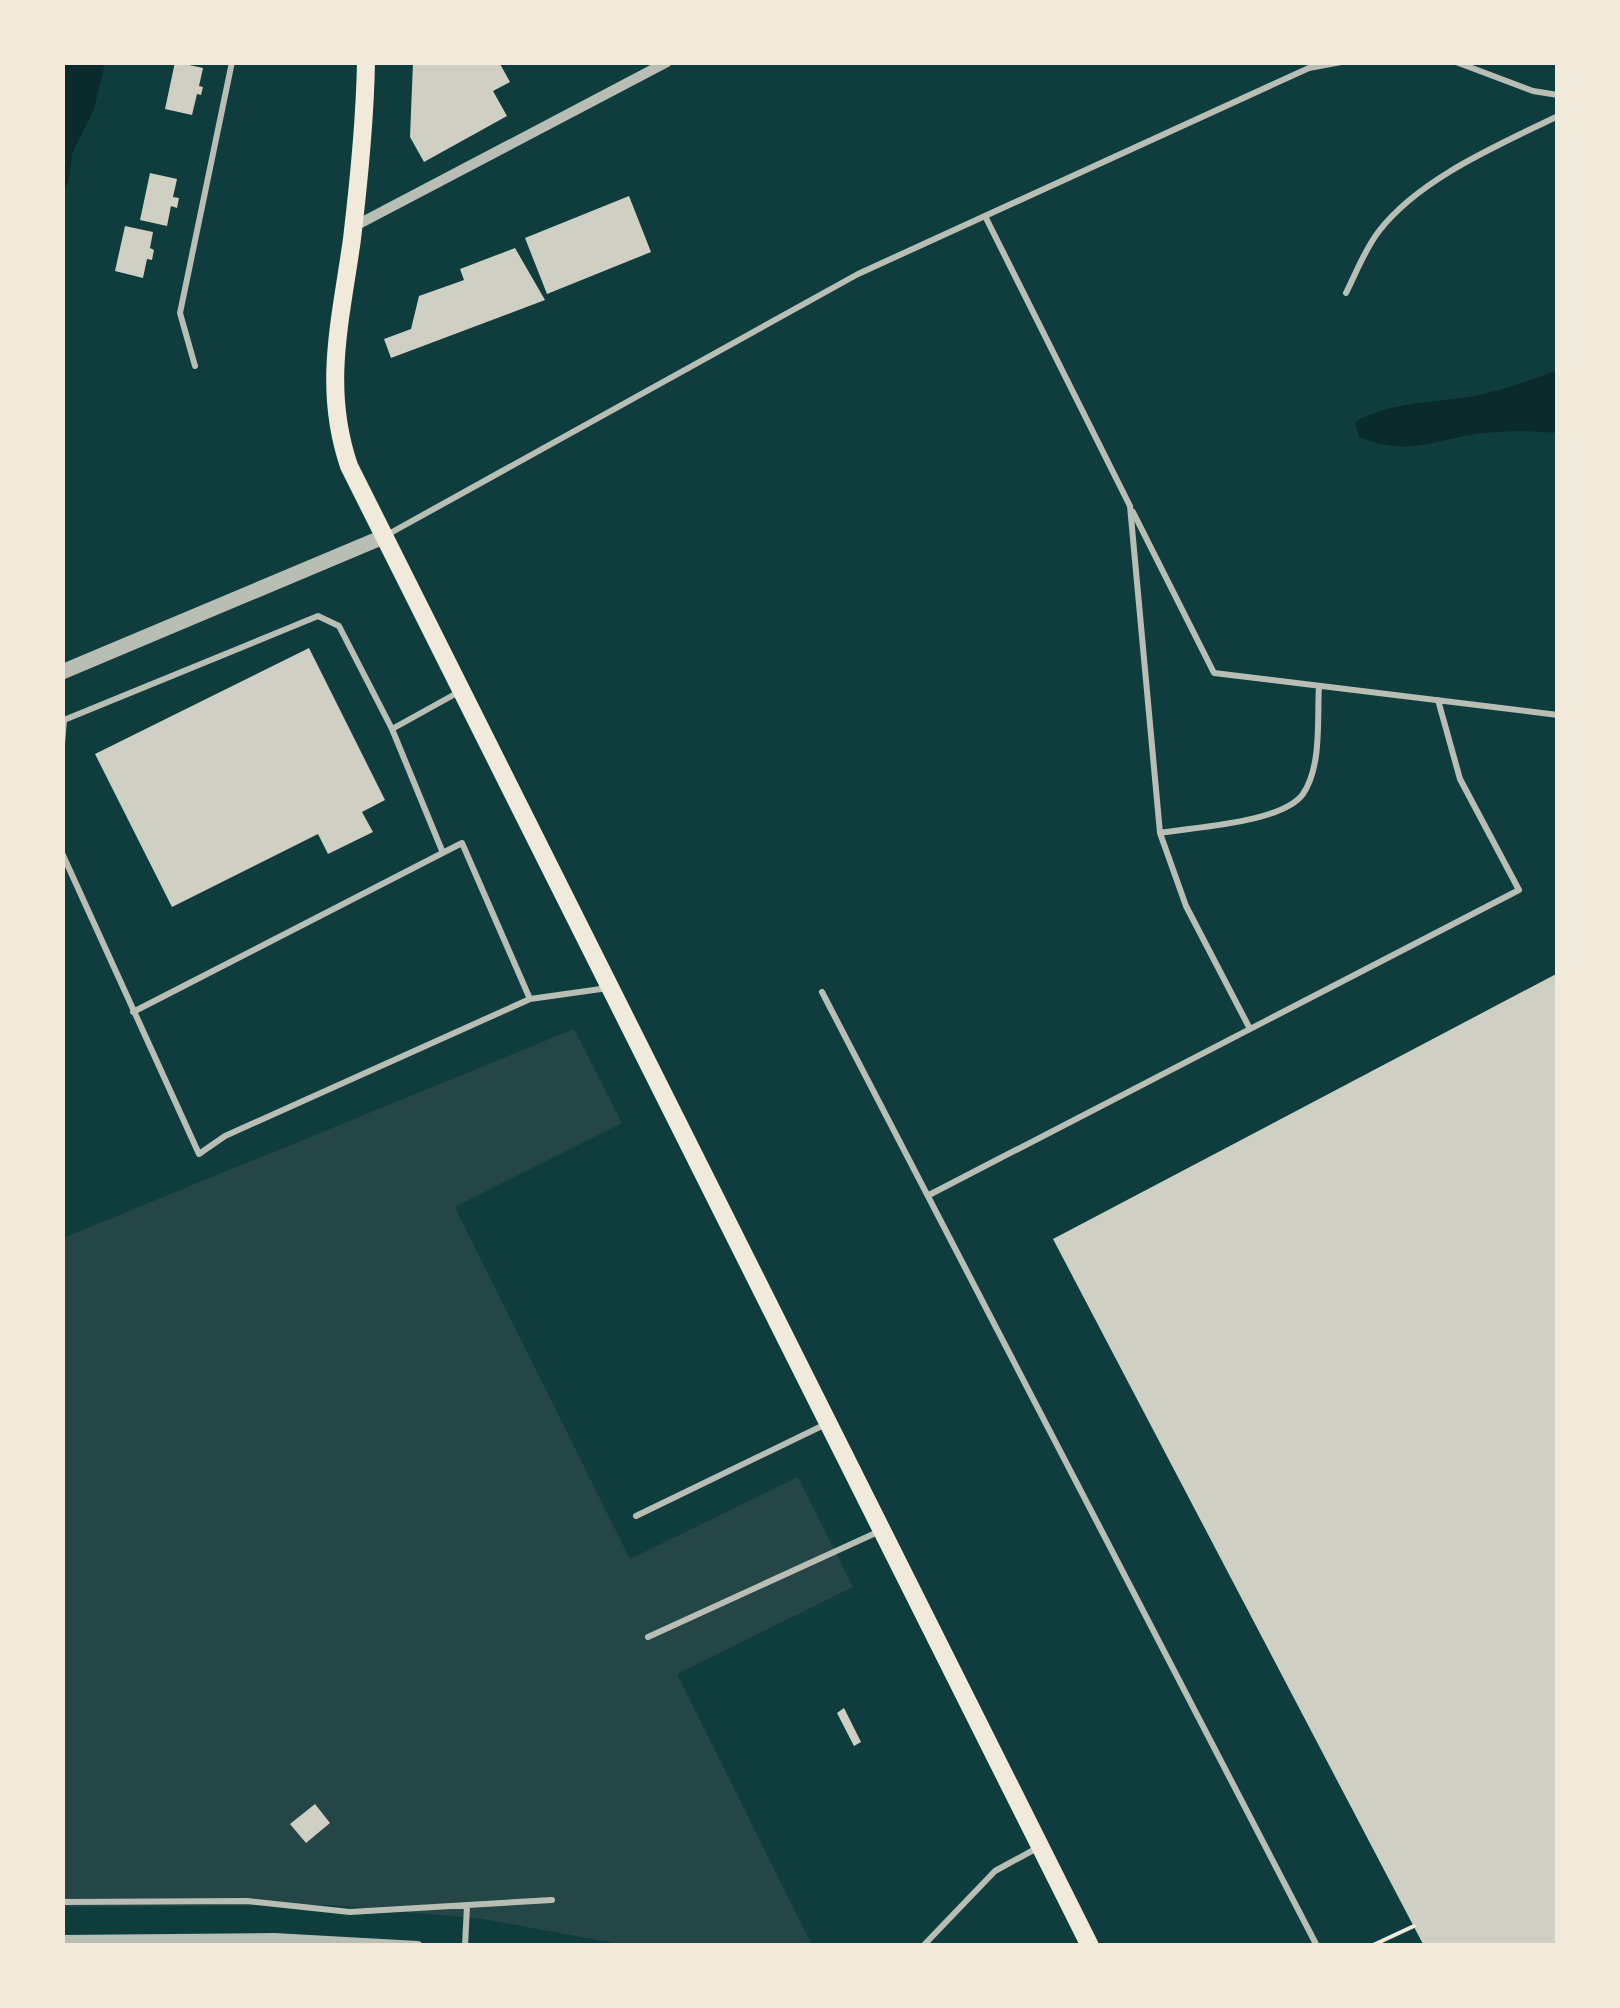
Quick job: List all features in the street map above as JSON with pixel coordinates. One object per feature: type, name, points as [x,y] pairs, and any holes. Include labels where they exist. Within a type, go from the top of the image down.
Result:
[{"type":"main road","points":[[366,62],[353,227],[334,371],[333,402],[349,466],[1090,1946]]},
{"type":"street","points":[[353,227],[666,62]]},
{"type":"street","points":[[62,672],[383,537]]},
{"type":"street","points":[[62,1940],[418,1946]]},
{"type":"lane","points":[[195,366],[180,312],[232,62]]},
{"type":"lane","points":[[383,537],[858,274],[1308,68],[1341,62]]},
{"type":"lane","points":[[1456,62],[1533,91],[1558,95]]},
{"type":"lane","points":[[1346,294],[1378,231],[1410,200],[1473,157],[1558,116]]},
{"type":"lane","points":[[985,216],[1214,673],[1558,715]]},
{"type":"lane","points":[[1130,506],[1160,833],[1186,906],[1250,1029]]},
{"type":"lane","points":[[62,744],[64,720],[318,616],[339,626],[392,729],[444,853]]},
{"type":"lane","points":[[1160,833],[1272,815],[1302,796],[1315,761],[1319,686]]},
{"type":"lane","points":[[392,729],[460,692]]},
{"type":"lane","points":[[929,1196],[1519,890],[1460,779],[1438,700]]},
{"type":"lane","points":[[134,1012],[462,843],[530,1000]]},
{"type":"lane","points":[[62,852],[199,1154],[225,1136],[530,1000],[609,988]]},
{"type":"lane","points":[[822,992],[1317,1946]]},
{"type":"lane","points":[[636,1516],[828,1423]]},
{"type":"lane","points":[[648,1637],[882,1531]]},
{"type":"lane","points":[[923,1946],[995,1870],[1040,1846]]},
{"type":"lane","points":[[62,1902],[247,1901],[350,1912],[552,1900]]},
{"type":"lane","points":[[465,1946],[467,1906]]},
{"type":"path","points":[[1371,1946],[1414,1926]]},
{"type":"shaded area","points":[[63,62],[105,63],[94,109],[73,151],[63,191]]},
{"type":"shaded area","points":[[1557,370],[1557,433],[1487,433],[1406,447],[1359,437],[1355,422],[1382,410],[1479,395]]},
{"type":"shaded area","points":[[574,1029],[622,1123],[455,1207],[630,1559],[798,1477],[853,1587],[677,1674],[812,1945],[625,1945],[483,1919],[330,1905],[63,1907],[63,1238]]},
{"type":"building","points":[[175,62],[203,68],[199,86],[203,87],[201,95],[197,94],[192,115],[165,109]]},
{"type":"building","points":[[413,62],[499,62],[510,82],[493,91],[507,116],[424,162],[410,137]]},
{"type":"building","points":[[150,173],[177,179],[173,197],[179,198],[177,208],[171,206],[167,226],[140,220]]},
{"type":"building","points":[[629,196],[651,252],[547,294],[525,238]]},
{"type":"building","points":[[125,226],[153,232],[152,260],[147,259],[143,278],[115,271]]},
{"type":"building","points":[[515,248],[545,300],[391,358],[384,339],[411,329],[419,296],[464,280],[460,269]]},
{"type":"building","points":[[309,648],[385,800],[362,812],[373,832],[328,854],[318,834],[172,907],[95,754]]},
{"type":"building","points":[[1558,973],[1558,1946],[1424,1946],[1053,1239]]},
{"type":"building","points":[[844,1708],[861,1742],[854,1746],[837,1713]]},
{"type":"building","points":[[315,1804],[330,1823],[306,1843],[290,1824]]}]
